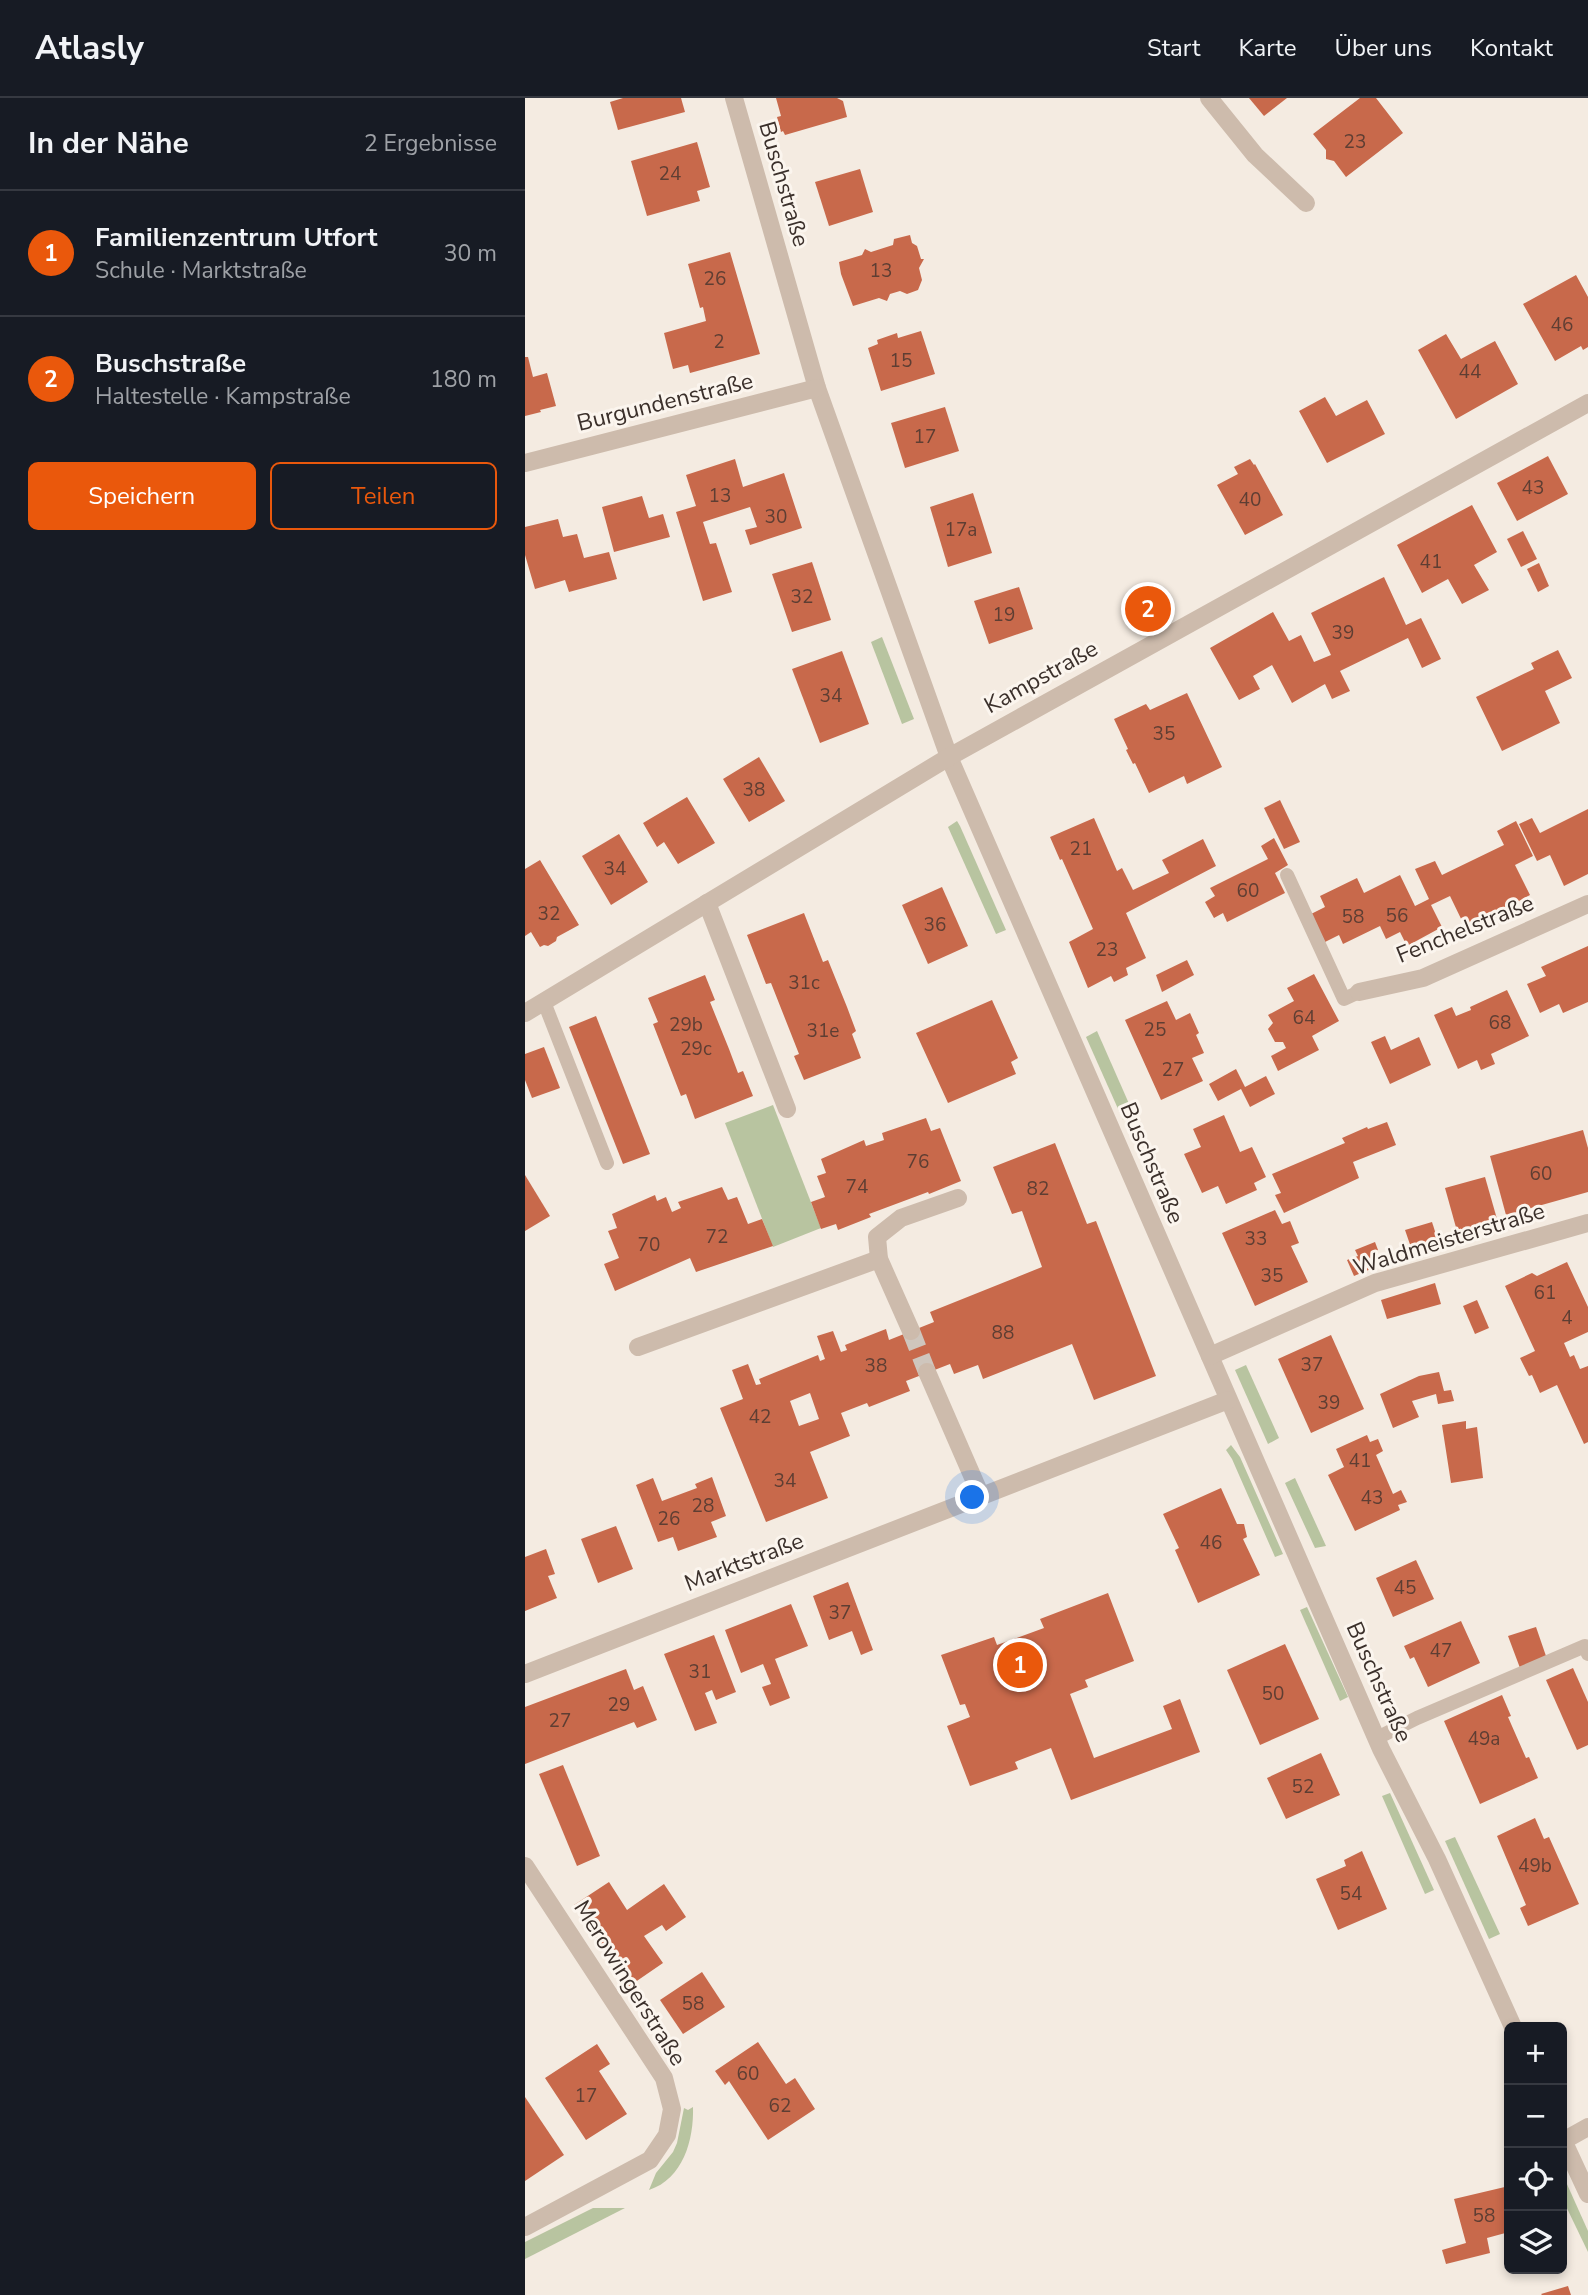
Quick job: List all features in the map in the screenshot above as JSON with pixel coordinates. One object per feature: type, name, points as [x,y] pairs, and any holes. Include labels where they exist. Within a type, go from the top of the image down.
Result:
[{"type":"street","name":"Buschstraße","points":[[734,98],[817,388],[949,757],[1377,1738],[1437,1859],[1511,2022]]},
{"type":"street","points":[[1209,98],[1255,155],[1306,204]]},
{"type":"street","name":"Burgundenstraße","points":[[525,463],[817,388]]},
{"type":"street","name":"Kampstraße","points":[[525,1013],[949,757],[1588,403]]},
{"type":"street","points":[[707,903],[787,1109]]},
{"type":"street","name":"Fenchelstraße","points":[[1359,992],[1423,978],[1588,904]]},
{"type":"street","points":[[911,1331],[879,1259],[877,1237],[901,1218],[958,1198]]},
{"type":"street","name":"Waldmeisterstraße","points":[[1209,1356],[1374,1283],[1588,1224]]},
{"type":"street","points":[[638,1347],[879,1259]]},
{"type":"street","points":[[927,1373],[981,1496]]},
{"type":"street","name":"Marktstraße","points":[[525,1674],[1228,1400]]},
{"type":"street","name":"Merowingerstraße","points":[[525,1866],[664,2078],[672,2109],[667,2135],[650,2160],[525,2227]]},
{"type":"street","points":[[1567,2138],[1588,2127]]},
{"type":"street","points":[[1566,2148],[1588,2194]]},
{"type":"lane","points":[[1287,875],[1344,999],[1359,992]]},
{"type":"lane","points":[[544,1002],[607,1163]]},
{"type":"lane","points":[[1377,1738],[1417,1718],[1585,1646],[1588,1654]]},
{"type":"green space","points":[[882,637],[914,719],[902,724],[871,642]]},
{"type":"green space","points":[[957,821],[1006,930],[996,934],[948,827]]},
{"type":"green space","points":[[1097,1031],[1134,1115],[1123,1120],[1086,1037]]},
{"type":"green space","points":[[773,1105],[821,1228],[773,1247],[725,1123]]},
{"type":"green space","points":[[1246,1365],[1279,1438],[1268,1444],[1235,1370]]},
{"type":"green space","points":[[1231,1445],[1240,1457],[1283,1554],[1275,1557],[1226,1450]]},
{"type":"green space","points":[[1295,1478],[1326,1546],[1315,1548],[1285,1483]]},
{"type":"green space","points":[[1307,1607],[1348,1697],[1340,1701],[1300,1610]]},
{"type":"green space","points":[[1390,1793],[1434,1890],[1425,1894],[1382,1796]]},
{"type":"green space","points":[[1455,1837],[1500,1934],[1489,1939],[1445,1841]]},
{"type":"green space","points":[[693,2107],[691,2132],[684,2157],[670,2177],[649,2190],[656,2173],[677,2143],[684,2108],[688,2110]]},
{"type":"green space","points":[[1567,2184],[1588,2231],[1588,2252],[1567,2208]]},
{"type":"green space","points":[[593,2208],[625,2208],[525,2259],[525,2242]]},
{"type":"building","points":[[623,98],[681,98],[685,112],[618,130],[610,102]]},
{"type":"building","points":[[776,98],[837,98],[843,101],[847,117],[785,135],[781,132],[777,117],[781,116]]},
{"type":"building","points":[[1249,98],[1287,98],[1264,116]]},
{"type":"building","points":[[1360,98],[1376,98],[1403,133],[1346,177],[1334,161],[1326,159],[1326,150],[1313,134]]},
{"type":"building","points":[[697,142],[710,187],[697,191],[700,201],[647,216],[631,161]]},
{"type":"building","points":[[860,169],[873,212],[829,226],[815,182]]},
{"type":"building","points":[[910,235],[921,259],[924,259],[919,268],[922,280],[918,290],[907,294],[900,291],[890,294],[887,301],[879,298],[853,306],[839,262],[862,255],[865,249],[871,252],[893,245],[894,239]]},
{"type":"building","points":[[730,252],[760,354],[690,373],[688,365],[673,369],[664,333],[706,321],[688,264]]},
{"type":"building","points":[[1576,275],[1588,297],[1588,347],[1583,350],[1581,346],[1555,361],[1523,304]]},
{"type":"building","points":[[921,331],[935,374],[881,391],[868,348],[878,344],[877,340],[897,333],[898,338]]},
{"type":"building","points":[[1446,334],[1461,359],[1495,341],[1518,384],[1456,419],[1418,350]]},
{"type":"building","points":[[525,357],[528,357],[533,377],[547,373],[556,406],[525,416]]},
{"type":"building","points":[[1325,397],[1336,416],[1367,400],[1385,434],[1327,463],[1299,411]]},
{"type":"building","points":[[945,407],[959,451],[905,468],[891,423]]},
{"type":"building","points":[[1548,456],[1568,494],[1517,521],[1497,483]]},
{"type":"building","points":[[735,459],[743,487],[784,473],[802,528],[750,545],[745,530],[757,527],[750,507],[703,522],[710,544],[716,543],[732,592],[703,601],[676,512],[696,506],[686,475]]},
{"type":"building","points":[[1250,459],[1283,515],[1245,535],[1217,485],[1238,474],[1234,467]]},
{"type":"building","points":[[973,493],[992,553],[948,567],[930,507]]},
{"type":"building","points":[[642,496],[649,518],[663,514],[670,537],[614,552],[602,507]]},
{"type":"building","points":[[1472,505],[1497,552],[1474,565],[1489,590],[1462,604],[1448,579],[1422,593],[1397,545]]},
{"type":"building","points":[[558,519],[563,537],[577,534],[584,558],[609,552],[617,579],[569,592],[565,580],[535,589],[525,555],[525,527]]},
{"type":"building","points":[[1523,531],[1537,559],[1521,567],[1507,539]]},
{"type":"building","points":[[812,562],[831,620],[792,632],[772,574]]},
{"type":"building","points":[[1539,563],[1549,586],[1538,592],[1527,569]]},
{"type":"building","points":[[1384,577],[1406,625],[1421,618],[1441,659],[1422,668],[1408,638],[1340,671],[1350,691],[1332,699],[1325,684],[1292,703],[1272,665],[1253,676],[1260,689],[1239,700],[1210,648],[1273,612],[1289,641],[1301,635],[1314,662],[1331,655],[1311,613]]},
{"type":"building","points":[[1019,587],[1033,629],[989,644],[974,601]]},
{"type":"building","points":[[1558,650],[1572,678],[1545,691],[1560,723],[1502,751],[1476,697],[1534,669],[1531,663]]},
{"type":"building","points":[[842,651],[869,724],[820,743],[792,669]]},
{"type":"building","points":[[1187,693],[1222,767],[1187,784],[1184,776],[1149,793],[1126,750],[1128,749],[1114,719],[1146,704],[1150,710]]},
{"type":"building","points":[[759,757],[785,801],[749,822],[723,779]]},
{"type":"building","points":[[687,797],[715,843],[678,864],[664,842],[657,847],[643,823]]},
{"type":"building","points":[[1280,800],[1300,842],[1284,849],[1264,808]]},
{"type":"building","points":[[1588,809],[1588,874],[1564,886],[1550,855],[1537,861],[1519,824],[1532,818],[1540,833]]},
{"type":"building","points":[[1094,818],[1117,871],[1122,868],[1133,890],[1169,873],[1162,860],[1203,839],[1216,866],[1126,913],[1146,958],[1126,968],[1128,975],[1114,982],[1111,976],[1088,988],[1069,942],[1093,929],[1050,837]]},
{"type":"building","points":[[1516,821],[1533,856],[1515,865],[1530,895],[1517,902],[1515,908],[1484,923],[1478,921],[1465,927],[1450,896],[1431,905],[1442,927],[1407,946],[1400,932],[1386,939],[1380,926],[1343,944],[1339,935],[1325,942],[1311,914],[1325,907],[1320,896],[1357,878],[1364,893],[1400,875],[1415,906],[1429,899],[1415,869],[1435,861],[1442,875],[1504,845],[1497,831]]},
{"type":"building","points":[[619,834],[648,882],[611,905],[582,856]]},
{"type":"building","points":[[1274,838],[1288,865],[1275,873],[1285,893],[1227,922],[1223,913],[1214,918],[1205,902],[1215,896],[1210,888],[1268,859],[1261,846]]},
{"type":"building","points":[[540,860],[579,925],[557,937],[556,941],[548,946],[540,947],[531,932],[525,936],[525,869]]},
{"type":"building","points":[[942,887],[968,946],[928,964],[902,905]]},
{"type":"building","points":[[804,913],[823,962],[828,960],[847,1007],[856,1031],[852,1034],[861,1058],[804,1080],[794,1056],[799,1054],[771,983],[766,984],[747,935]]},
{"type":"building","points":[[1588,946],[1588,1002],[1563,1013],[1559,1004],[1540,1013],[1527,984],[1546,976],[1541,967]]},
{"type":"building","points":[[1187,960],[1194,975],[1162,992],[1156,975]]},
{"type":"building","points":[[1314,974],[1339,1021],[1312,1036],[1319,1050],[1278,1071],[1271,1056],[1286,1048],[1283,1042],[1275,1042],[1268,1029],[1273,1023],[1268,1015],[1294,1001],[1287,988]]},
{"type":"building","points":[[705,975],[715,1000],[710,1002],[738,1073],[743,1071],[753,1096],[695,1119],[686,1094],[681,1096],[653,1024],[658,1022],[648,998]]},
{"type":"building","points":[[1507,990],[1529,1036],[1491,1054],[1495,1064],[1481,1070],[1477,1060],[1458,1069],[1434,1015],[1452,1007],[1456,1016]]},
{"type":"building","points":[[992,1000],[1018,1058],[1011,1062],[1016,1074],[948,1103],[916,1033]]},
{"type":"building","points":[[1167,1001],[1176,1020],[1190,1013],[1199,1033],[1196,1035],[1204,1053],[1192,1058],[1203,1081],[1161,1100],[1125,1020]]},
{"type":"building","points":[[596,1016],[650,1154],[623,1164],[569,1027]]},
{"type":"building","points":[[1385,1036],[1391,1050],[1419,1037],[1431,1065],[1390,1084],[1371,1042]]},
{"type":"building","points":[[544,1047],[560,1088],[532,1098],[525,1080],[525,1054]]},
{"type":"building","points":[[1236,1069],[1245,1087],[1266,1076],[1275,1094],[1250,1107],[1241,1089],[1218,1101],[1209,1084]]},
{"type":"building","points":[[1224,1115],[1240,1152],[1252,1147],[1266,1177],[1254,1183],[1257,1190],[1226,1204],[1218,1186],[1202,1193],[1184,1154],[1201,1147],[1193,1129]]},
{"type":"building","points":[[926,1118],[931,1131],[940,1128],[961,1181],[869,1214],[871,1217],[838,1230],[836,1224],[821,1229],[811,1202],[825,1197],[817,1176],[826,1173],[821,1159],[864,1140],[866,1146],[884,1140],[882,1133]]},
{"type":"building","points":[[1387,1122],[1396,1145],[1353,1162],[1359,1178],[1284,1213],[1275,1195],[1281,1193],[1272,1174],[1345,1143],[1342,1138]]},
{"type":"building","points":[[1583,1130],[1588,1148],[1588,1192],[1506,1215],[1490,1156]]},
{"type":"building","points":[[1055,1143],[1087,1224],[1096,1221],[1156,1376],[1094,1400],[1072,1344],[983,1379],[978,1365],[954,1374],[950,1364],[906,1381],[910,1391],[869,1407],[867,1403],[841,1413],[850,1436],[810,1452],[828,1498],[766,1522],[720,1408],[743,1399],[732,1370],[748,1364],[756,1385],[761,1384],[759,1379],[818,1355],[820,1361],[825,1359],[817,1336],[833,1331],[841,1352],[847,1350],[845,1345],[886,1329],[889,1340],[934,1322],[930,1312],[1042,1267],[1022,1211],[1012,1214],[993,1167]],"holes":[[[810,1393],[819,1419],[799,1426],[790,1401]]]},
{"type":"building","points":[[525,1175],[550,1216],[525,1231]]},
{"type":"building","points":[[1485,1177],[1497,1219],[1457,1231],[1445,1188]]},
{"type":"building","points":[[722,1187],[728,1200],[737,1197],[748,1224],[762,1219],[773,1246],[696,1272],[690,1258],[615,1291],[604,1264],[619,1258],[608,1231],[617,1228],[612,1214],[655,1195],[657,1201],[666,1197],[672,1212],[681,1208],[678,1202]]},
{"type":"building","points":[[1275,1210],[1282,1224],[1290,1221],[1299,1243],[1291,1246],[1308,1282],[1255,1306],[1222,1233]]},
{"type":"building","points":[[1432,1222],[1441,1250],[1414,1256],[1405,1230]]},
{"type":"building","points":[[1375,1242],[1378,1250],[1373,1252],[1378,1266],[1354,1276],[1347,1260],[1358,1256],[1355,1250]]},
{"type":"building","points":[[1567,1262],[1588,1307],[1588,1332],[1564,1343],[1570,1357],[1574,1355],[1580,1369],[1588,1366],[1588,1442],[1584,1444],[1557,1385],[1540,1393],[1520,1358],[1535,1351],[1505,1286],[1532,1273],[1537,1276]]},
{"type":"building","points":[[1435,1283],[1441,1304],[1387,1319],[1381,1300]]},
{"type":"building","points":[[1477,1300],[1489,1328],[1475,1334],[1463,1306]]},
{"type":"building","points":[[1331,1335],[1364,1409],[1311,1433],[1278,1359]]},
{"type":"building","points":[[1439,1372],[1444,1391],[1451,1390],[1454,1401],[1438,1404],[1436,1394],[1412,1401],[1419,1417],[1393,1428],[1380,1394],[1419,1376]]},
{"type":"building","points":[[1466,1421],[1466,1429],[1477,1427],[1483,1478],[1451,1483],[1442,1425]]},
{"type":"building","points":[[1367,1435],[1370,1442],[1378,1439],[1383,1451],[1376,1455],[1393,1494],[1401,1490],[1407,1502],[1398,1505],[1400,1510],[1355,1531],[1328,1475],[1344,1467],[1336,1449]]},
{"type":"building","points":[[712,1477],[726,1516],[711,1522],[717,1537],[678,1551],[673,1537],[658,1542],[636,1485],[653,1478],[662,1501],[697,1488],[695,1484]]},
{"type":"building","points":[[1221,1488],[1237,1524],[1244,1524],[1247,1537],[1243,1539],[1260,1575],[1198,1603],[1175,1550],[1179,1548],[1163,1514]]},
{"type":"building","points":[[616,1526],[633,1569],[598,1583],[581,1539]]},
{"type":"building","points":[[546,1549],[555,1574],[548,1576],[557,1598],[525,1611],[525,1557]]},
{"type":"building","points":[[1416,1560],[1434,1599],[1393,1617],[1376,1578]]},
{"type":"building","points":[[848,1582],[873,1650],[861,1655],[852,1631],[829,1640],[813,1596]]},
{"type":"building","points":[[1108,1593],[1134,1661],[1085,1680],[1088,1687],[1070,1694],[1094,1758],[1172,1729],[1163,1706],[1180,1699],[1200,1752],[1071,1800],[1051,1748],[1015,1762],[1018,1769],[970,1786],[947,1726],[970,1717],[965,1704],[960,1705],[941,1655],[994,1637],[997,1645],[1044,1628],[1040,1619]]},
{"type":"building","points":[[791,1604],[808,1646],[775,1659],[790,1698],[770,1706],[762,1687],[771,1684],[763,1664],[741,1673],[725,1630]]},
{"type":"building","points":[[1461,1621],[1480,1663],[1428,1687],[1414,1657],[1410,1659],[1404,1646]]},
{"type":"building","points":[[1536,1627],[1547,1659],[1520,1668],[1508,1636]]},
{"type":"building","points":[[714,1635],[736,1692],[716,1700],[712,1690],[705,1693],[717,1723],[695,1731],[664,1654]]},
{"type":"building","points":[[1285,1644],[1319,1719],[1260,1745],[1227,1670]]},
{"type":"building","points":[[1573,1668],[1588,1702],[1588,1745],[1577,1750],[1546,1680]]},
{"type":"building","points":[[626,1669],[634,1690],[643,1686],[657,1720],[637,1728],[634,1722],[525,1764],[525,1707]]},
{"type":"building","points":[[1502,1695],[1511,1716],[1508,1717],[1538,1778],[1480,1804],[1444,1721]]},
{"type":"building","points":[[1321,1753],[1340,1795],[1286,1819],[1267,1778]]},
{"type":"building","points":[[563,1765],[600,1856],[577,1866],[539,1774]]},
{"type":"building","points":[[1535,1818],[1544,1839],[1549,1837],[1579,1904],[1528,1926],[1520,1908],[1526,1905],[1497,1836]]},
{"type":"building","points":[[1362,1851],[1387,1909],[1338,1930],[1316,1879],[1346,1866],[1344,1860]]},
{"type":"building","points":[[609,1882],[627,1910],[664,1884],[686,1917],[666,1931],[662,1925],[644,1936],[663,1963],[628,1987],[574,1905]]},
{"type":"building","points":[[702,1972],[725,2007],[683,2034],[660,2000]]},
{"type":"building","points":[[758,2042],[786,2084],[795,2078],[815,2109],[768,2140],[729,2081],[725,2085],[715,2071]]},
{"type":"building","points":[[597,2044],[610,2064],[599,2071],[627,2114],[586,2140],[545,2078]]},
{"type":"building","points":[[525,2097],[564,2155],[525,2181]]},
{"type":"building","points":[[1504,2187],[1504,2233],[1487,2238],[1490,2253],[1446,2264],[1442,2250],[1466,2243],[1454,2199]]},
{"type":"building","points":[[1568,2286],[1571,2295],[1541,2294]]},
{"type":"tunnel","points":[[911,1331],[927,1372]]},
{"type":"place","name":"Buschstraße","points":[[1148,609]]},
{"type":"place","name":"Familienzentrum Utfort","points":[[1020,1665]]}]
